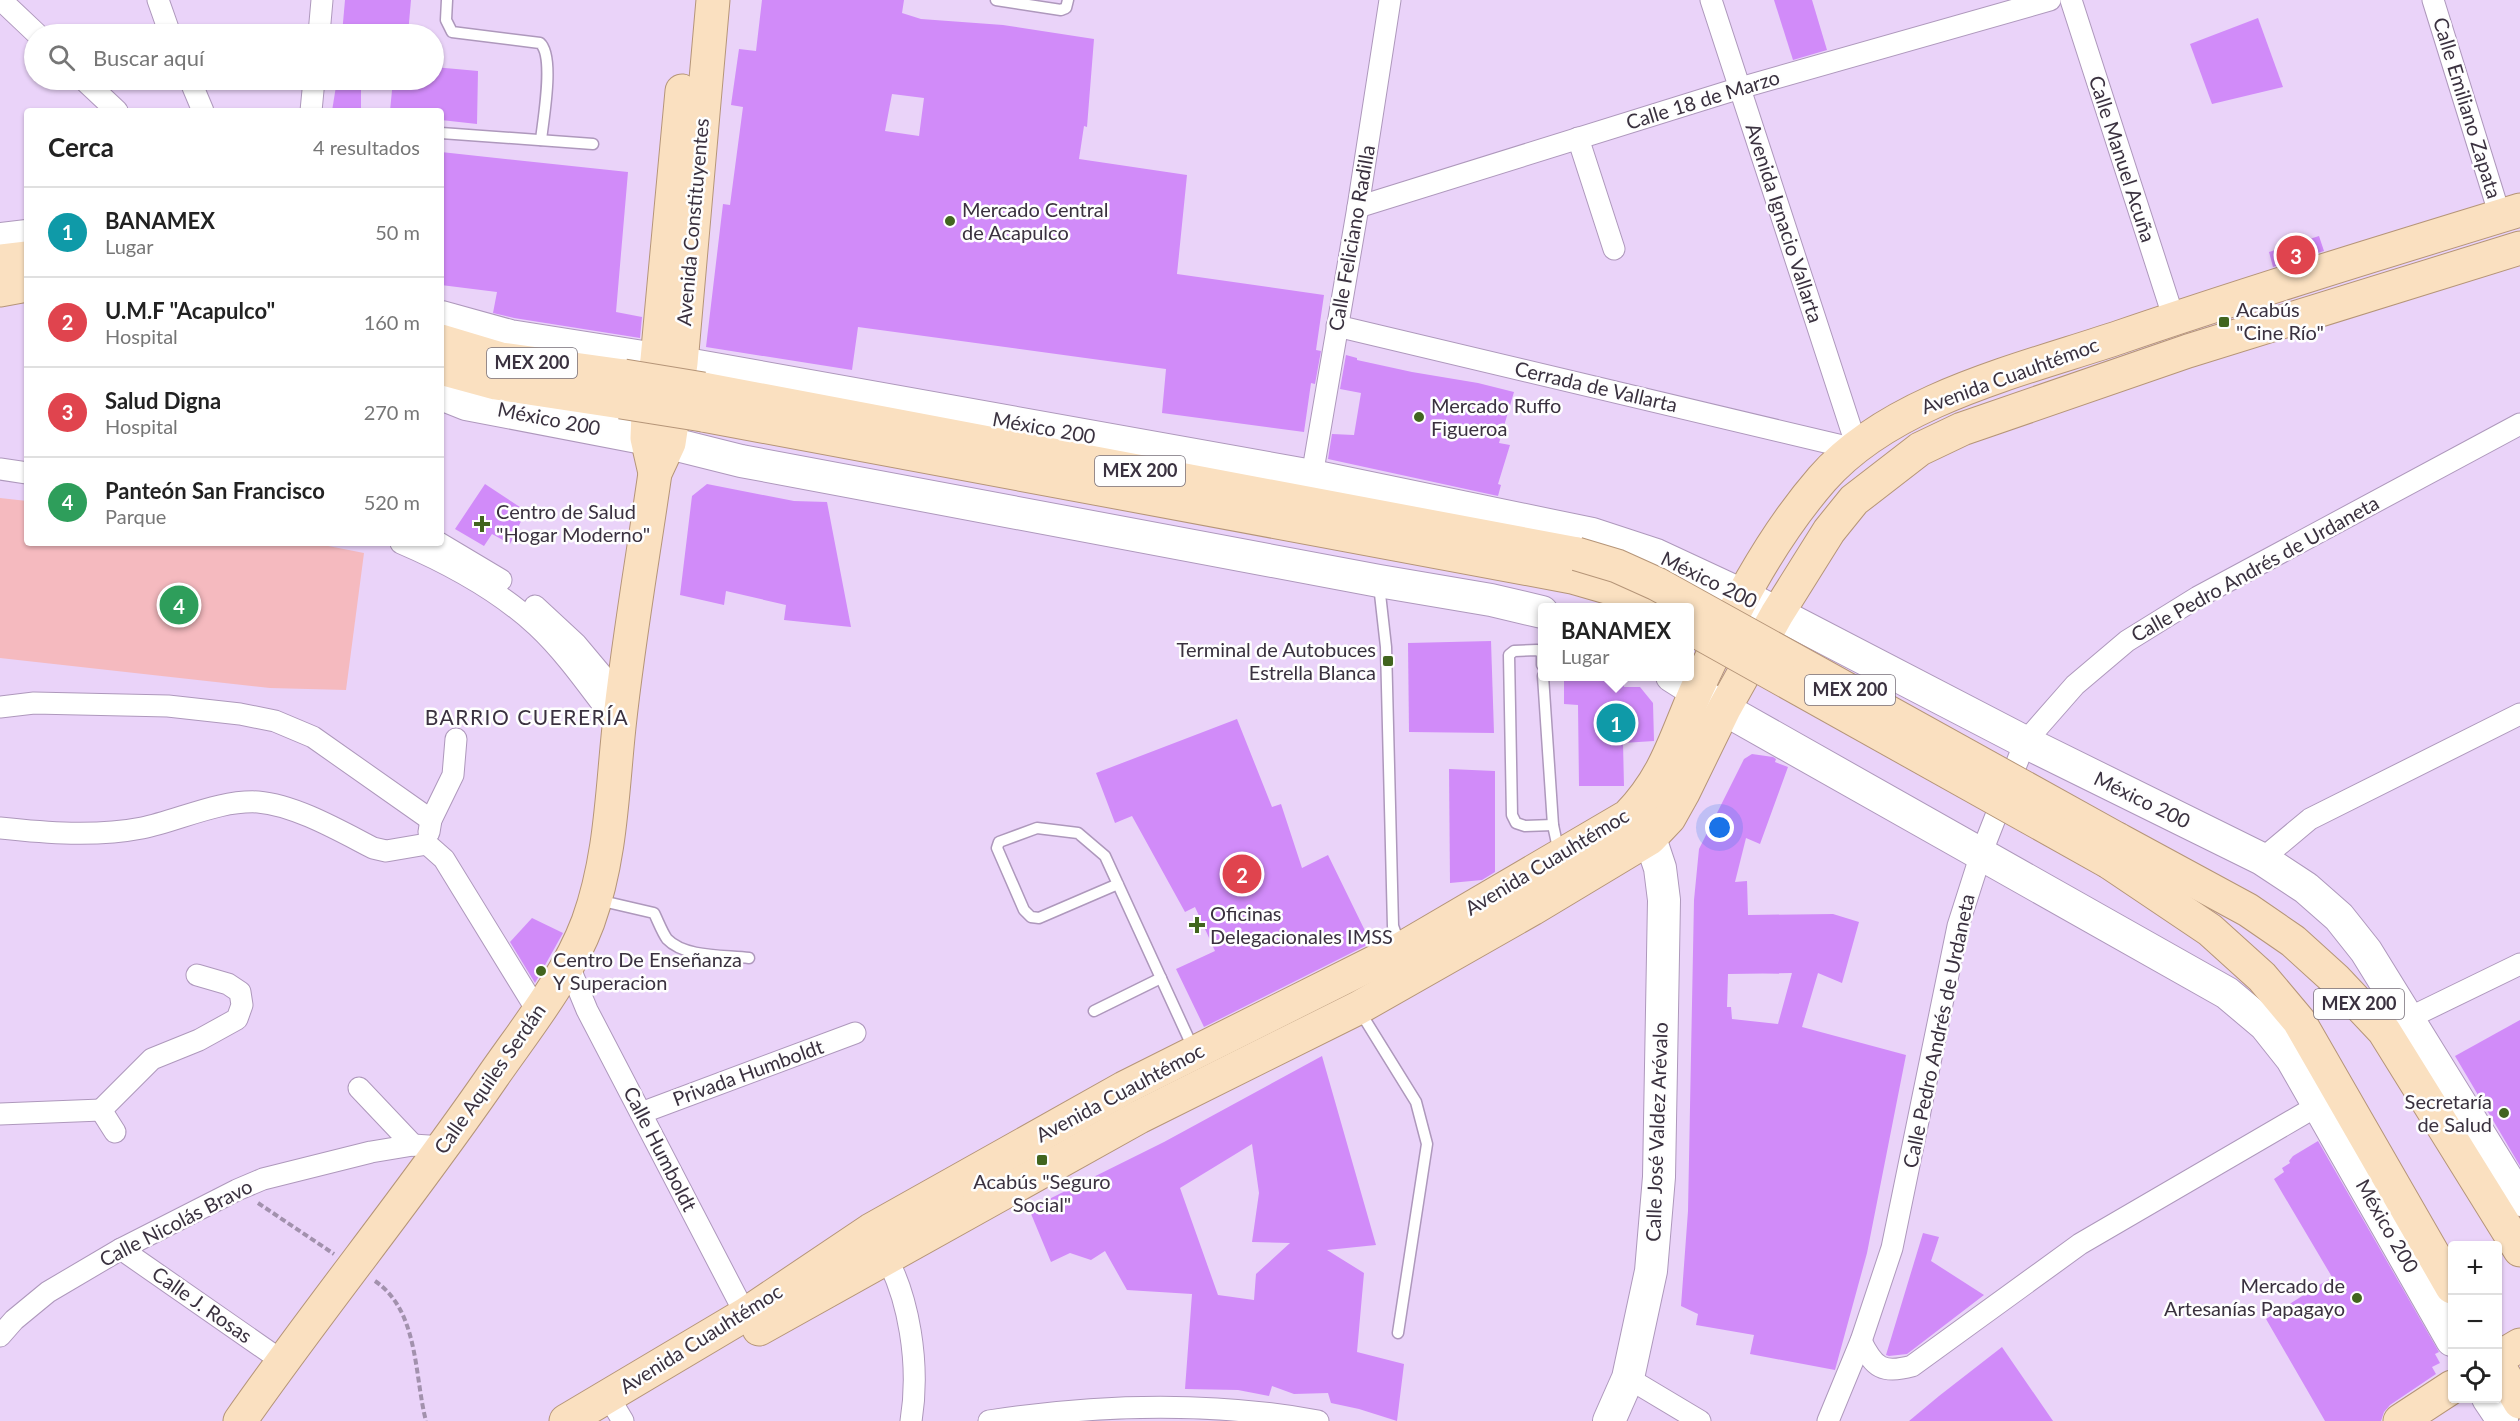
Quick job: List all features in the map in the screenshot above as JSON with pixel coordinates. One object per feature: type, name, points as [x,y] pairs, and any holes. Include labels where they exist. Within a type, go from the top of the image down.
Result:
[{"type":"main road","name":"Avenida Constituyentes","points":[[669,362],[690,0]]},
{"type":"main road","name":"Avenida Constituyentes","points":[[658,440],[712,0]]},
{"type":"main road","name":"Avenida Cuauhtémoc","points":[[1694,669],[1795,513],[1824,477],[1856,448],[1899,418],[1943,397],[2174,319],[2510,213]]},
{"type":"main road","name":"Avenida Cuauhtémoc","points":[[879,1244],[1358,1008],[1532,909],[1650,838],[1668,818],[1683,793],[1724,709],[1777,614],[1828,531],[1854,500],[1884,475],[1930,444],[1962,429],[2188,351],[2520,248]]},
{"type":"main road","points":[[0,261],[24,258]]},
{"type":"main road","points":[[0,290],[24,286]]},
{"type":"main road","name":"MEX 200","points":[[444,342],[501,359],[622,389]]},
{"type":"main road","name":"MEX 200","points":[[444,369],[496,383],[622,389]]},
{"type":"main road","name":"México 200","points":[[622,389],[703,402],[1575,566],[1617,566],[1657,584],[1690,603]]},
{"type":"main road","name":"Calle Aquiles Serdán","points":[[240,1421],[355,1267],[428,1146],[538,1012],[568,964],[587,923],[602,877],[611,829],[621,713],[658,440]]},
{"type":"main road","name":"México 200","points":[[1575,566],[1610,588],[1642,603]]},
{"type":"main road","name":"México 200","points":[[1694,606],[2113,850]]},
{"type":"main road","name":"MEX 200","points":[[1694,630],[2113,850],[2248,910],[2293,941],[2336,980],[2384,1031],[2520,1250]]},
{"type":"main road","name":"Avenida Cuauhtémoc","points":[[566,1421],[613,1412],[750,1323],[1124,1088],[1401,949],[1556,841],[1628,816],[1647,797],[1660,777],[1684,684]]},
{"type":"main road","name":"MEX 200","points":[[2113,850],[2210,930],[2262,977],[2299,1021],[2448,1280]]},
{"type":"main road","points":[[2502,1356],[2520,1345]]},
{"type":"main road","points":[[2502,1387],[2506,1409]]},
{"type":"main road","points":[[2400,1421],[2448,1390]]},
{"type":"street","points":[[1,0],[26,24]]},
{"type":"street","points":[[158,0],[166,24]]},
{"type":"street","points":[[320,24],[322,0]]},
{"type":"street","name":"Calle Feliciano Radilla","points":[[1312,476],[1358,207],[1390,0]]},
{"type":"street","name":"Avenida Ignacio Vallarta","points":[[1711,0],[1856,448]]},
{"type":"street","name":"Calle 18 de Marzo","points":[[1358,207],[1740,88],[2050,0]]},
{"type":"street","name":"Calle Manuel Acuña","points":[[2071,0],[2174,319]]},
{"type":"street","name":"Calle Emiliano Zapata","points":[[2433,0],[2510,213]]},
{"type":"street","points":[[95,90],[114,108]]},
{"type":"street","points":[[194,90],[202,108]]},
{"type":"street","points":[[311,108],[313,90]]},
{"type":"street","points":[[1578,138],[1614,249]]},
{"type":"street","points":[[0,239],[24,236]]},
{"type":"street","name":"México 200","points":[[444,318],[510,336],[1312,476],[1593,534],[1656,555],[1742,595],[2025,742],[2262,859],[2306,888],[2339,917],[2366,951],[2520,1200]]},
{"type":"street","name":"Cerrada de Vallarta","points":[[1337,326],[1856,448]]},
{"type":"street","name":"México 200","points":[[449,402],[658,440],[741,461],[1378,581],[1491,600],[1538,611]]},
{"type":"street","name":"Calle Pedro Andrés de Urdaneta","points":[[1828,1421],[1861,1341],[1892,1248],[1958,926],[1981,854],[2025,742],[2075,685],[2127,641],[2198,597],[2520,424]]},
{"type":"street","points":[[0,455],[24,458]]},
{"type":"street","points":[[0,469],[24,473]]},
{"type":"street","points":[[407,546],[456,569],[493,591],[538,627],[621,713]]},
{"type":"street","points":[[444,546],[509,585],[549,618],[576,644],[621,713]]},
{"type":"street","name":"México 200","points":[[1684,684],[1724,709],[2228,993],[2265,1024],[2292,1059],[2448,1333]]},
{"type":"street","points":[[0,707],[34,704],[168,706],[240,714],[275,721],[313,737],[431,820]]},
{"type":"street","points":[[2262,859],[2310,819],[2520,714]]},
{"type":"street","points":[[427,844],[431,820],[453,775],[456,739]]},
{"type":"street","points":[[0,828],[78,833],[141,828],[202,811],[258,802],[286,808],[373,848],[386,851],[427,844]]},
{"type":"street","name":"Calle José Valdez Arévalo","points":[[1609,1421],[1628,1378],[1651,1271],[1659,1177],[1664,900],[1660,868],[1650,838]]},
{"type":"street","points":[[427,844],[444,859],[538,1012]]},
{"type":"street","name":"Calle Humboldt","points":[[568,964],[587,1010],[750,1323]]},
{"type":"street","points":[[2409,1018],[2520,964]]},
{"type":"street","points":[[0,1114],[101,1110],[152,1059],[199,1040],[237,1019],[242,1005],[240,992],[228,984],[197,975]]},
{"type":"street","name":"Privada Humboldt","points":[[641,1113],[855,1033]]},
{"type":"street","points":[[359,1088],[428,1146]]},
{"type":"street","points":[[1861,1341],[1869,1358],[1881,1368],[1896,1370],[1912,1366],[2080,1244],[2317,1106]]},
{"type":"street","points":[[101,1110],[115,1132]]},
{"type":"street","name":"Calle Nicolás Bravo","points":[[0,1336],[14,1320],[48,1292],[121,1249],[237,1190],[263,1179],[372,1152],[428,1146]]},
{"type":"street","points":[[879,1244],[900,1285],[909,1323],[914,1404],[911,1421]]},
{"type":"street","name":"Calle J. Rosas","points":[[121,1249],[282,1362]]},
{"type":"street","points":[[1628,1378],[1700,1421]]},
{"type":"street","points":[[989,1421],[1098,1408],[1187,1406],[1283,1414],[1318,1421]]},
{"type":"lane","points":[[447,0],[447,27],[452,32],[540,43],[543,46],[548,59],[541,140]]},
{"type":"lane","points":[[996,0],[1064,10],[1068,0]]},
{"type":"lane","points":[[444,133],[593,144]]},
{"type":"lane","points":[[1378,581],[1386,647],[1393,926],[1401,949]]},
{"type":"lane","points":[[1538,651],[1514,651],[1509,655],[1512,814],[1516,823],[1556,841]]},
{"type":"lane","points":[[1543,681],[1556,841]]},
{"type":"lane","points":[[1118,884],[1039,918],[1031,917],[1024,910],[998,848],[999,842],[1037,828],[1078,833],[1105,856],[1118,884],[1161,978],[1196,1053]]},
{"type":"lane","points":[[595,900],[654,913],[668,939],[681,948],[693,952],[749,958]]},
{"type":"lane","points":[[1094,1011],[1161,978]]},
{"type":"lane","points":[[1358,1008],[1416,1102],[1427,1144],[1398,1333]]},
{"type":"path","points":[[237,1190],[385,1287],[396,1302],[414,1352],[426,1421]]},
{"type":"shaded area","points":[[0,498],[24,501],[24,546],[328,546],[364,553],[346,690],[270,688],[0,658]]},
{"type":"building","points":[[345,0],[411,0],[409,24],[343,24]]},
{"type":"building","name":"Mercado Central de Acapulco","points":[[762,0],[904,0],[902,13],[921,19],[1003,25],[1094,39],[1087,127],[1084,126],[1079,159],[1187,175],[1177,274],[1324,295],[1316,350],[1321,351],[1315,384],[1311,383],[1304,432],[1162,413],[1166,369],[858,327],[852,370],[706,347],[723,204],[730,205],[743,107],[731,105],[739,49],[756,51]],"holes":[[[892,94],[924,98],[919,136],[885,131]]]},
{"type":"building","points":[[1774,0],[1812,0],[1827,50],[1793,60]]},
{"type":"building","points":[[2258,18],[2283,87],[2212,104],[2190,44]]},
{"type":"building","points":[[444,68],[478,71],[477,124],[444,120],[444,108],[390,108],[392,90],[444,90]]},
{"type":"building","points":[[335,90],[361,90],[361,108],[332,108]]},
{"type":"building","points":[[444,152],[628,172],[616,312],[642,317],[640,338],[493,313],[497,292],[444,285]]},
{"type":"building","points":[[2319,236],[2324,251],[2273,267],[2269,252]]},
{"type":"building","name":"Mercado Ruffo Figueroa","points":[[1346,355],[1357,358],[1357,360],[1514,392],[1499,443],[1510,445],[1498,484],[1501,485],[1498,496],[1328,459],[1332,434],[1354,435],[1361,393],[1340,389]]},
{"type":"building","points":[[485,484],[526,511],[510,544],[492,534],[484,546],[455,529]]},
{"type":"building","points":[[707,484],[794,501],[827,502],[851,627],[784,620],[786,605],[726,591],[724,605],[680,595],[692,496]]},
{"type":"building","points":[[1491,641],[1494,733],[1409,732],[1408,643]]},
{"type":"building","points":[[1564,681],[1624,681],[1624,687],[1640,687],[1653,703],[1654,741],[1623,743],[1624,786],[1579,786],[1578,705],[1564,704]]},
{"type":"building","points":[[1237,719],[1272,807],[1281,804],[1302,868],[1328,855],[1371,943],[1204,1027],[1176,969],[1215,951],[1195,907],[1185,912],[1132,816],[1115,823],[1096,773]]},
{"type":"building","points":[[1752,754],[1773,757],[1776,759],[1775,762],[1788,767],[1760,844],[1746,838],[1735,882],[1747,881],[1748,915],[1833,914],[1859,922],[1842,983],[1818,973],[1802,1027],[1906,1055],[1867,1253],[1835,1370],[1750,1354],[1754,1335],[1696,1325],[1698,1314],[1681,1306],[1688,1211],[1694,900],[1699,849],[1744,759]],"holes":[[[1792,973],[1778,1024],[1732,1019],[1731,1007],[1727,1007],[1728,974]]]},
{"type":"building","points":[[1449,769],[1495,771],[1495,872],[1482,880],[1450,883]]},
{"type":"building","name":"Centro De Enseñanza Y Superacion","points":[[532,918],[563,933],[535,983],[510,942]]},
{"type":"building","name":"Secretaría de Salud","points":[[2520,1020],[2520,1166],[2455,1056]]},
{"type":"building","points":[[1322,1056],[1376,1245],[1327,1250],[1364,1273],[1357,1352],[1404,1364],[1397,1421],[1331,1403],[1328,1393],[1294,1394],[1272,1386],[1269,1396],[1238,1390],[1185,1389],[1192,1294],[1127,1290],[1105,1251],[1091,1260],[1070,1253],[1051,1262],[1029,1209],[1164,1142]],"holes":[[[1252,1144],[1259,1193],[1252,1242],[1290,1243],[1256,1274],[1254,1300],[1218,1295],[1180,1188]]]},
{"type":"building","name":"Mercado de Artesanías Papagayo","points":[[2318,1141],[2439,1352],[2435,1354],[2440,1363],[2432,1367],[2436,1374],[2390,1405],[2381,1421],[2325,1421],[2266,1319],[2332,1277],[2274,1179],[2284,1172],[2282,1168],[2290,1163],[2293,1156]]},
{"type":"building","points":[[1923,1233],[1939,1237],[1931,1261],[1984,1295],[1907,1354],[1889,1356],[1886,1355]]},
{"type":"building","points":[[2002,1347],[2053,1421],[1909,1421],[1939,1396]]},
{"type":"place","name":"Mercado Central de Acapulco","points":[[950,221]]},
{"type":"place","name":"Salud Digna","points":[[2296,255]]},
{"type":"place","name":"Acabús \"Cine Río\"","points":[[2224,322]]},
{"type":"place","name":"Mercado Ruffo Figueroa","points":[[1419,417]]},
{"type":"place","name":"Centro de Salud \"Hogar Moderno\"","points":[[482,524]]},
{"type":"place","name":"Panteón San Francisco","points":[[179,605]]},
{"type":"place","name":"Terminal de Autobuces Estrella Blanca","points":[[1388,661]]},
{"type":"place","name":"BANAMEX","points":[[1616,723]]},
{"type":"place","name":"U.M.F \"Acapulco\"","points":[[1242,874]]},
{"type":"place","name":"Oficinas Delegacionales IMSS","points":[[1197,925]]},
{"type":"place","name":"Centro De Enseñanza Y Superacion","points":[[541,971]]},
{"type":"place","name":"Secretaría de Salud","points":[[2504,1113]]},
{"type":"place","name":"Acabús \"Seguro Social\"","points":[[1042,1160]]},
{"type":"place","name":"Mercado de Artesanías Papagayo","points":[[2357,1298]]},
{"type":"district","name":"BARRIO CUERERÍA","points":[[527,718]]}]
